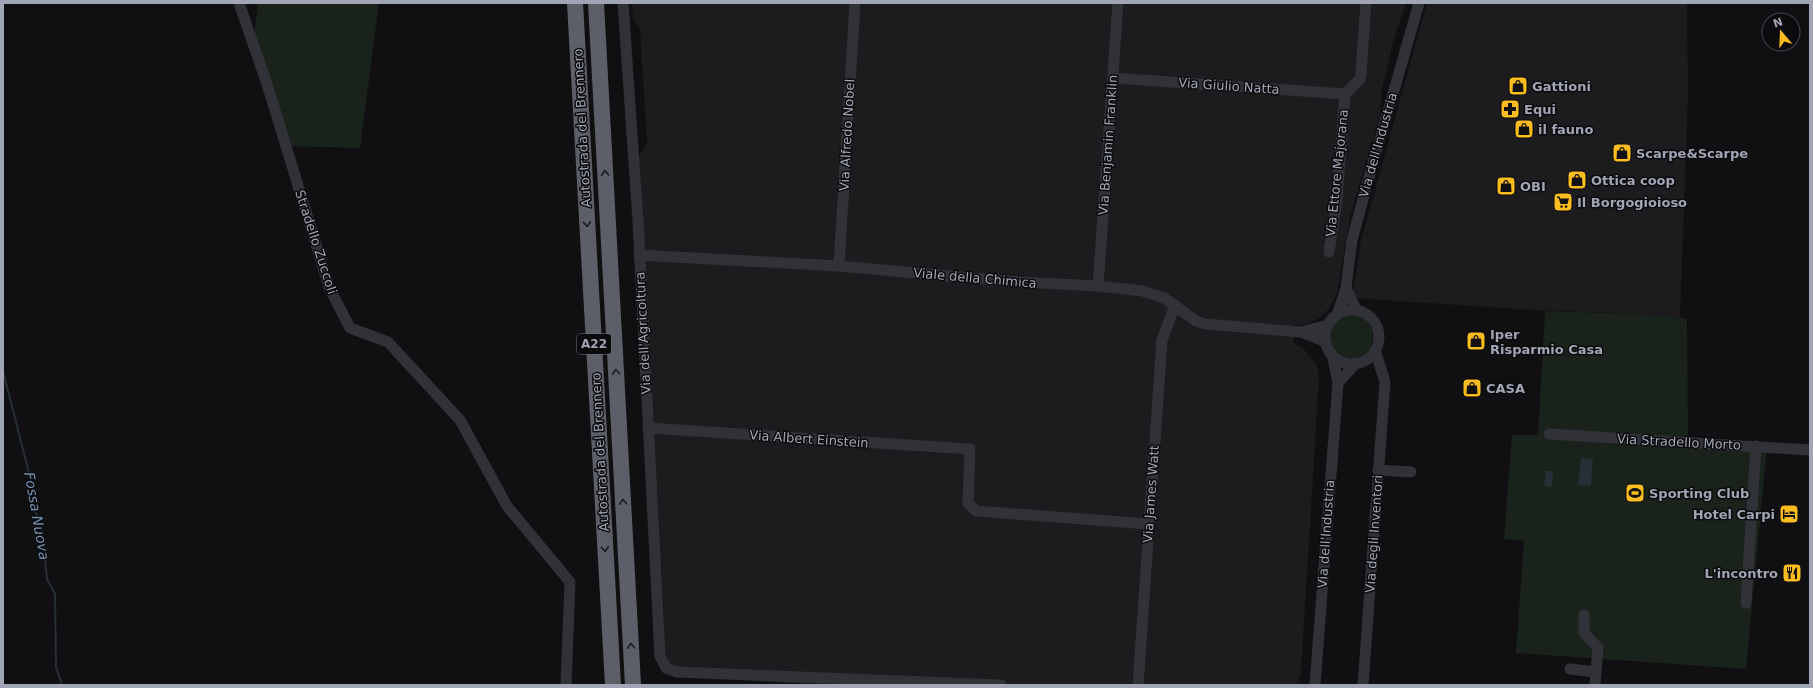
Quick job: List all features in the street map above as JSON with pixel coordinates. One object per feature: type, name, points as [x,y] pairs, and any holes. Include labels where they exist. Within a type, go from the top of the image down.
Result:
[{"type":"highway","name":"Autostrada del Brennero","points":[[575,3],[613,685]]},
{"type":"highway","name":"Autostrada del Brennero","points":[[596,3],[633,685]]},
{"type":"street","name":"Stradello Zuccoli","points":[[239,3],[267,84],[329,287],[350,328],[388,342],[460,420],[507,506],[570,582],[566,685]]},
{"type":"street","name":"Via dell'Agricoltura","points":[[623,3],[640,255],[660,656],[663,663],[666,668],[677,672],[1001,685]]},
{"type":"street","name":"Via Alfredo Nobel","points":[[839,266],[855,3]]},
{"type":"street","name":"Via Benjamin Franklin","points":[[1098,286],[1118,3]]},
{"type":"street","points":[[1345,94],[1360,79],[1366,3]]},
{"type":"street","name":"Via dell'Industria","points":[[1337,315],[1346,288],[1352,240],[1419,3]]},
{"type":"street","name":"Via Giulio Natta","points":[[1113,78],[1345,94]]},
{"type":"street","name":"Via Ettore Majorana","points":[[1329,252],[1337,200],[1345,94]]},
{"type":"street","name":"Viale della Chimica","points":[[640,255],[839,266],[1004,281],[1098,286],[1155,294],[1196,321],[1205,324],[1302,332],[1326,342]]},
{"type":"street","points":[[1346,288],[1357,310]]},
{"type":"street","name":"Via James Watt","points":[[1138,685],[1162,340],[1175,306]]},
{"type":"street","points":[[1338,383],[1358,363],[1366,360],[1375,350],[1379,339],[1377,327],[1372,319],[1366,314],[1357,310],[1343,312],[1337,315],[1328,325],[1325,333],[1326,342],[1332,354],[1343,362],[1358,363],[1374,369],[1385,382]]},
{"type":"street","name":"Viale della Chimica","points":[[1302,332],[1328,325]]},
{"type":"street","name":"Via degli Inventori","points":[[1363,685],[1385,382],[1375,350]]},
{"type":"street","name":"Via dell'Industria","points":[[1315,685],[1338,383],[1332,354]]},
{"type":"street","name":"Via Albert Einstein","points":[[648,428],[970,449],[968,503],[976,511],[1149,524]]},
{"type":"street","name":"Via Stradello Morto","points":[[1548,434],[1810,450]]},
{"type":"street","points":[[1746,603],[1756,446]]},
{"type":"street","points":[[1378,470],[1411,472]]},
{"type":"street","points":[[1584,615],[1584,633],[1598,648],[1595,685]]},
{"type":"street","points":[[1305,685],[1310,679],[1316,664]]},
{"type":"street","points":[[1570,669],[1596,672]]},
{"type":"shaded area","points":[[258,3],[379,3],[360,148],[285,146],[252,52]]},
{"type":"shaded area","points":[[632,3],[1406,3],[1393,42],[1382,89],[1380,116],[1350,216],[1337,293],[1329,309],[1318,319],[1304,325],[1295,324],[1294,343],[1304,349],[1317,366],[1319,377],[1301,672],[1298,681],[1293,685],[824,685],[769,682],[769,676],[663,670],[664,618],[639,156],[647,143],[640,28],[633,19]]},
{"type":"shaded area","points":[[1427,3],[1687,3],[1688,95],[1680,318],[1643,314],[1535,310],[1352,298],[1361,240]]},
{"type":"shaded area","name":"Sporting Club","points":[[1545,311],[1643,314],[1687,319],[1688,440],[1767,447],[1746,669],[1516,653],[1524,541],[1504,539],[1512,435],[1538,435]]},
{"type":"shaded area","points":[[1351,315],[1363,319],[1369,325],[1373,337],[1369,349],[1363,355],[1351,359],[1339,355],[1333,349],[1329,337],[1333,325],[1339,319]]},
{"type":"shaded area","points":[[1581,458],[1593,459],[1591,486],[1578,485]]},
{"type":"shaded area","points":[[1546,471],[1553,471],[1552,487],[1544,486]]},
{"type":"waterway","name":"Fossa Nuova","points":[[3,371],[30,477],[35,510],[42,528],[47,579],[55,594],[56,667],[62,685]]},
{"type":"place","name":"Gattioni","points":[[1518,86]]},
{"type":"place","name":"Equi","points":[[1510,109]]},
{"type":"place","name":"il fauno","points":[[1524,129]]},
{"type":"place","name":"Scarpe&Scarpe","points":[[1622,153]]},
{"type":"place","name":"Ottica coop","points":[[1577,180]]},
{"type":"place","name":"OBI","points":[[1506,186]]},
{"type":"place","name":"Il Borgogioioso","points":[[1563,202]]},
{"type":"place","name":"Iper Risparmio Casa","points":[[1476,341]]},
{"type":"place","name":"CASA","points":[[1472,388]]},
{"type":"place","name":"Sporting Club","points":[[1635,493]]},
{"type":"place","name":"Hotel Carpi","points":[[1789,514]]},
{"type":"place","name":"L'incontro","points":[[1792,573]]}]
